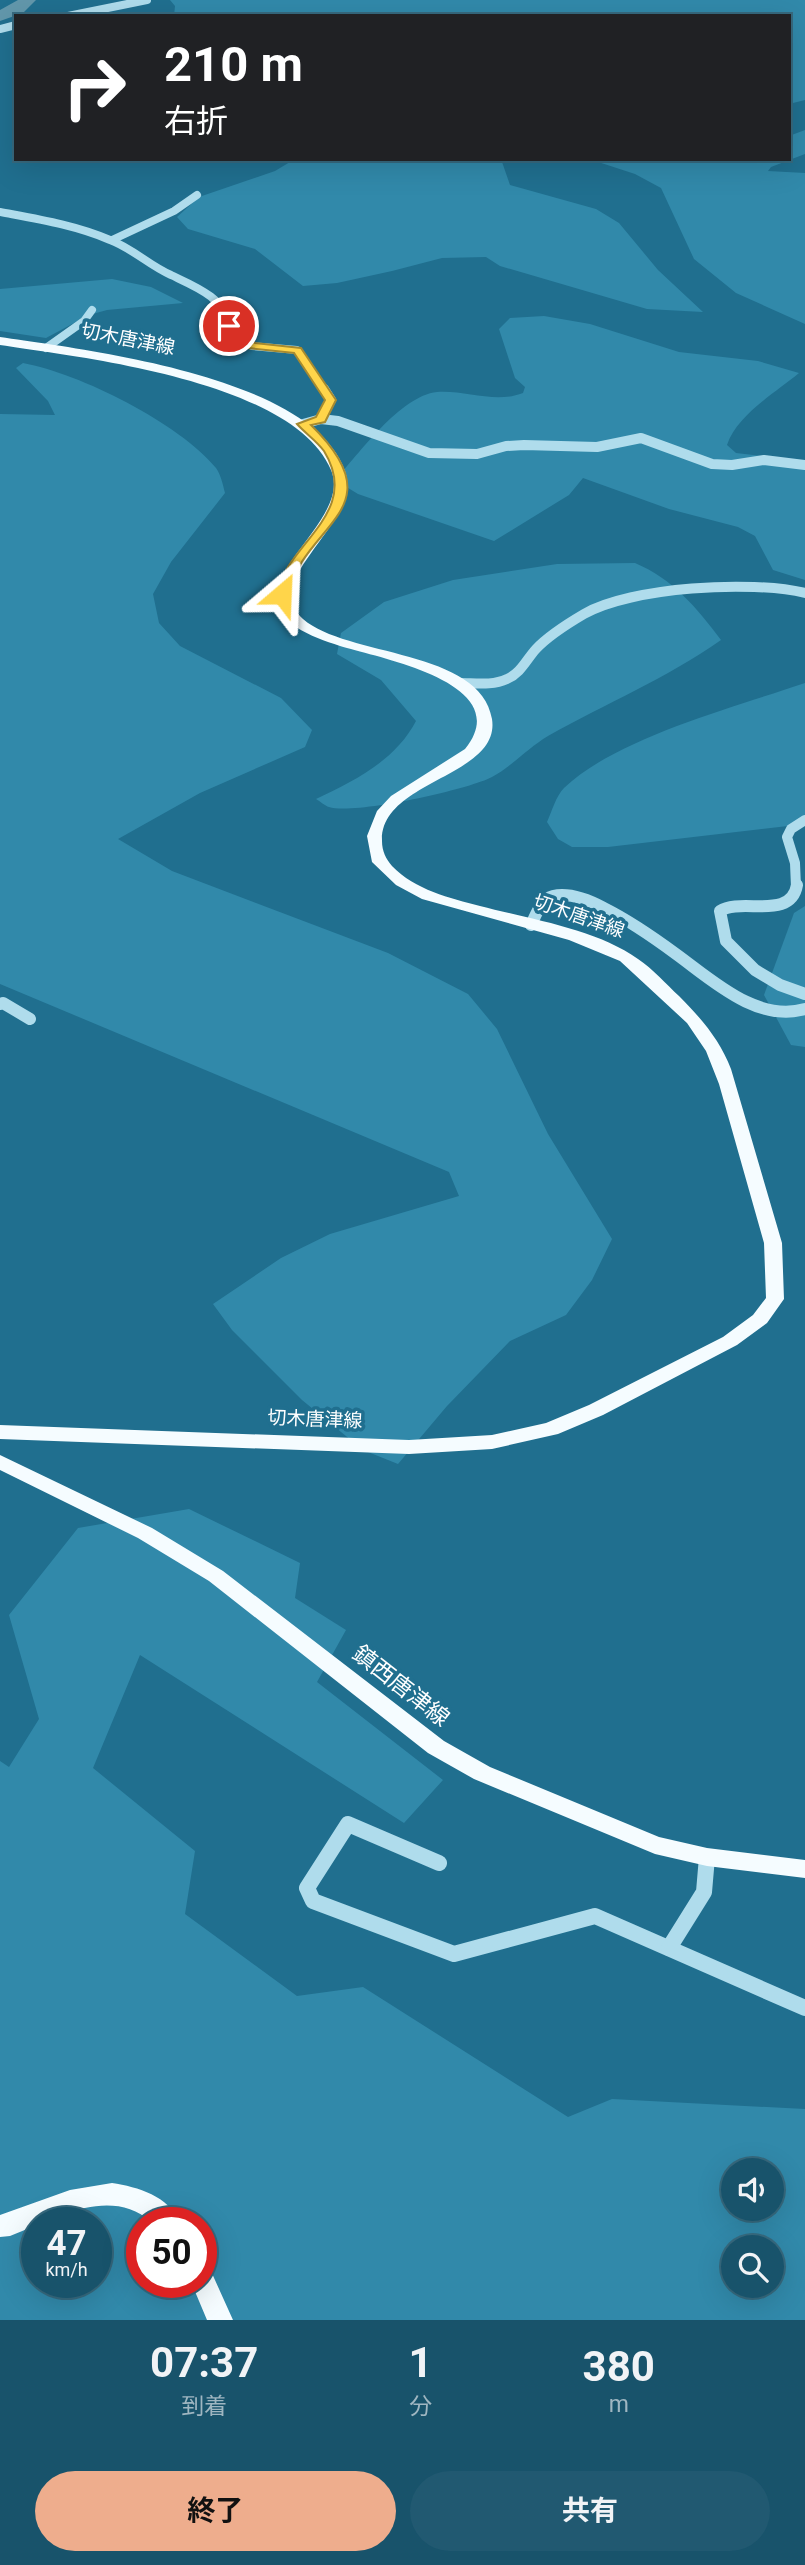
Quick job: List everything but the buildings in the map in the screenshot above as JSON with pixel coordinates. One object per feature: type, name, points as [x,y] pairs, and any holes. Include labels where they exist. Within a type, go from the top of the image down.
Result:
[{"type":"main road","name":"切木唐津線","points":[[0,341],[139,364],[193,378],[267,406],[303,424],[328,449],[340,475],[341,492],[337,510],[286,578],[282,594],[287,609],[300,624],[325,635],[430,669],[459,682],[478,700],[485,722],[481,742],[463,758],[397,797],[383,810],[375,825],[373,843],[380,861],[415,890],[596,945],[629,960],[695,1023],[720,1060],[773,1243],[775,1299],[760,1319],[730,1341],[596,1410],[551,1429],[492,1442],[409,1447],[0,1433]]},
{"type":"main road","name":"鎮西唐津線","points":[[0,1462],[145,1534],[216,1576],[436,1747],[482,1773],[655,1844],[707,1857],[805,1869]]},
{"type":"main road","points":[[0,2226],[10,2225],[71,2198],[111,2193],[137,2198],[150,2207]]},
{"type":"main road","points":[[210,2298],[220,2320]]},
{"type":"street","points":[[81,14],[121,8],[148,0]]},
{"type":"street","points":[[111,240],[174,211],[197,195]]},
{"type":"street","points":[[0,212],[59,223],[111,240],[170,275],[193,284],[216,301],[228,315],[229,326],[252,346],[298,351],[331,400],[321,419]]},
{"type":"street","points":[[46,348],[84,321],[92,310]]},
{"type":"street","points":[[303,424],[321,419],[355,426],[429,453],[477,454],[524,445],[597,447],[641,438],[712,464],[732,465],[764,460],[805,465]]},
{"type":"street","points":[[459,682],[491,684],[510,678],[526,666],[534,651],[543,642],[600,604],[612,600],[750,587],[776,587],[805,593]]},
{"type":"street","points":[[805,820],[791,829],[787,837],[803,878],[803,891],[796,899],[764,907],[734,905],[720,911],[726,940],[755,970],[780,985],[805,994]]},
{"type":"street","points":[[530,925],[539,906],[551,896],[565,893],[586,898],[680,955],[743,1000],[781,1011],[799,1012],[805,1009]]},
{"type":"street","points":[[0,1004],[30,1019]]},
{"type":"street","points":[[439,1863],[348,1824],[307,1888],[313,1901],[454,1954],[595,1916],[805,2008]]},
{"type":"street","points":[[669,1948],[704,1892],[707,1857]]},
{"type":"shaded area","points":[[170,0],[805,0],[805,100],[791,104],[791,14],[174,14],[175,6]]},
{"type":"shaded area","points":[[805,130],[805,154],[791,159],[791,135]]},
{"type":"shaded area","points":[[292,161],[502,161],[510,185],[596,209],[619,223],[658,270],[703,312],[647,309],[500,266],[486,257],[442,258],[337,283],[303,286],[255,249],[188,229],[177,217],[199,197],[275,171]]},
{"type":"shaded area","points":[[595,161],[787,161],[771,167],[768,171],[805,173],[805,324],[736,293],[694,259],[661,188],[635,174]]},
{"type":"shaded area","points":[[112,279],[151,287],[183,303],[107,310],[89,315],[46,338],[0,331],[0,289]]},
{"type":"shaded area","points":[[544,316],[590,324],[679,352],[758,361],[799,373],[748,414],[727,445],[736,453],[805,461],[805,580],[773,570],[755,536],[738,527],[669,509],[583,478],[569,495],[494,541],[358,494],[335,480],[381,428],[409,404],[423,396],[437,392],[491,397],[523,393],[525,387],[515,378],[499,329],[510,318]]},
{"type":"shaded area","points":[[23,363],[72,378],[127,403],[178,434],[216,468],[225,493],[171,562],[153,594],[159,623],[180,646],[281,698],[312,730],[305,747],[200,793],[118,839],[172,871],[388,953],[468,994],[497,1029],[548,1134],[612,1239],[592,1280],[566,1315],[510,1341],[447,1406],[398,1464],[363,1450],[302,1400],[232,1330],[213,1304],[281,1258],[330,1234],[459,1196],[449,1172],[0,984],[0,414],[55,415],[48,401],[16,368]]},
{"type":"shaded area","points":[[635,563],[661,577],[683,595],[721,640],[658,679],[548,736],[492,777],[410,800],[362,808],[329,807],[316,799],[359,777],[385,759],[397,748],[416,721],[381,680],[337,654],[341,633],[384,602],[453,580],[557,564]]},
{"type":"shaded area","points":[[805,683],[805,824],[608,847],[572,847],[558,839],[547,822],[556,799],[564,788],[586,770],[614,754],[678,726]]},
{"type":"shaded area","points":[[805,906],[805,1047],[791,1045],[764,995],[794,913]]},
{"type":"shaded area","points":[[189,1509],[300,1563],[295,1598],[346,1630],[317,1682],[443,1780],[404,1823],[140,1655],[93,1768],[195,1851],[185,1914],[297,1996],[363,1987],[568,2117],[612,2099],[805,2109],[805,2320],[0,2320],[0,1761],[9,1767],[39,1719],[9,1615],[78,1528]]},
{"type":"waterway","points":[[0,16],[17,9],[28,0]]},
{"type":"route","points":[[229,326],[252,346],[298,351],[331,400],[321,419],[303,424],[328,449],[340,475],[341,492],[337,510],[286,578],[282,594]]}]
